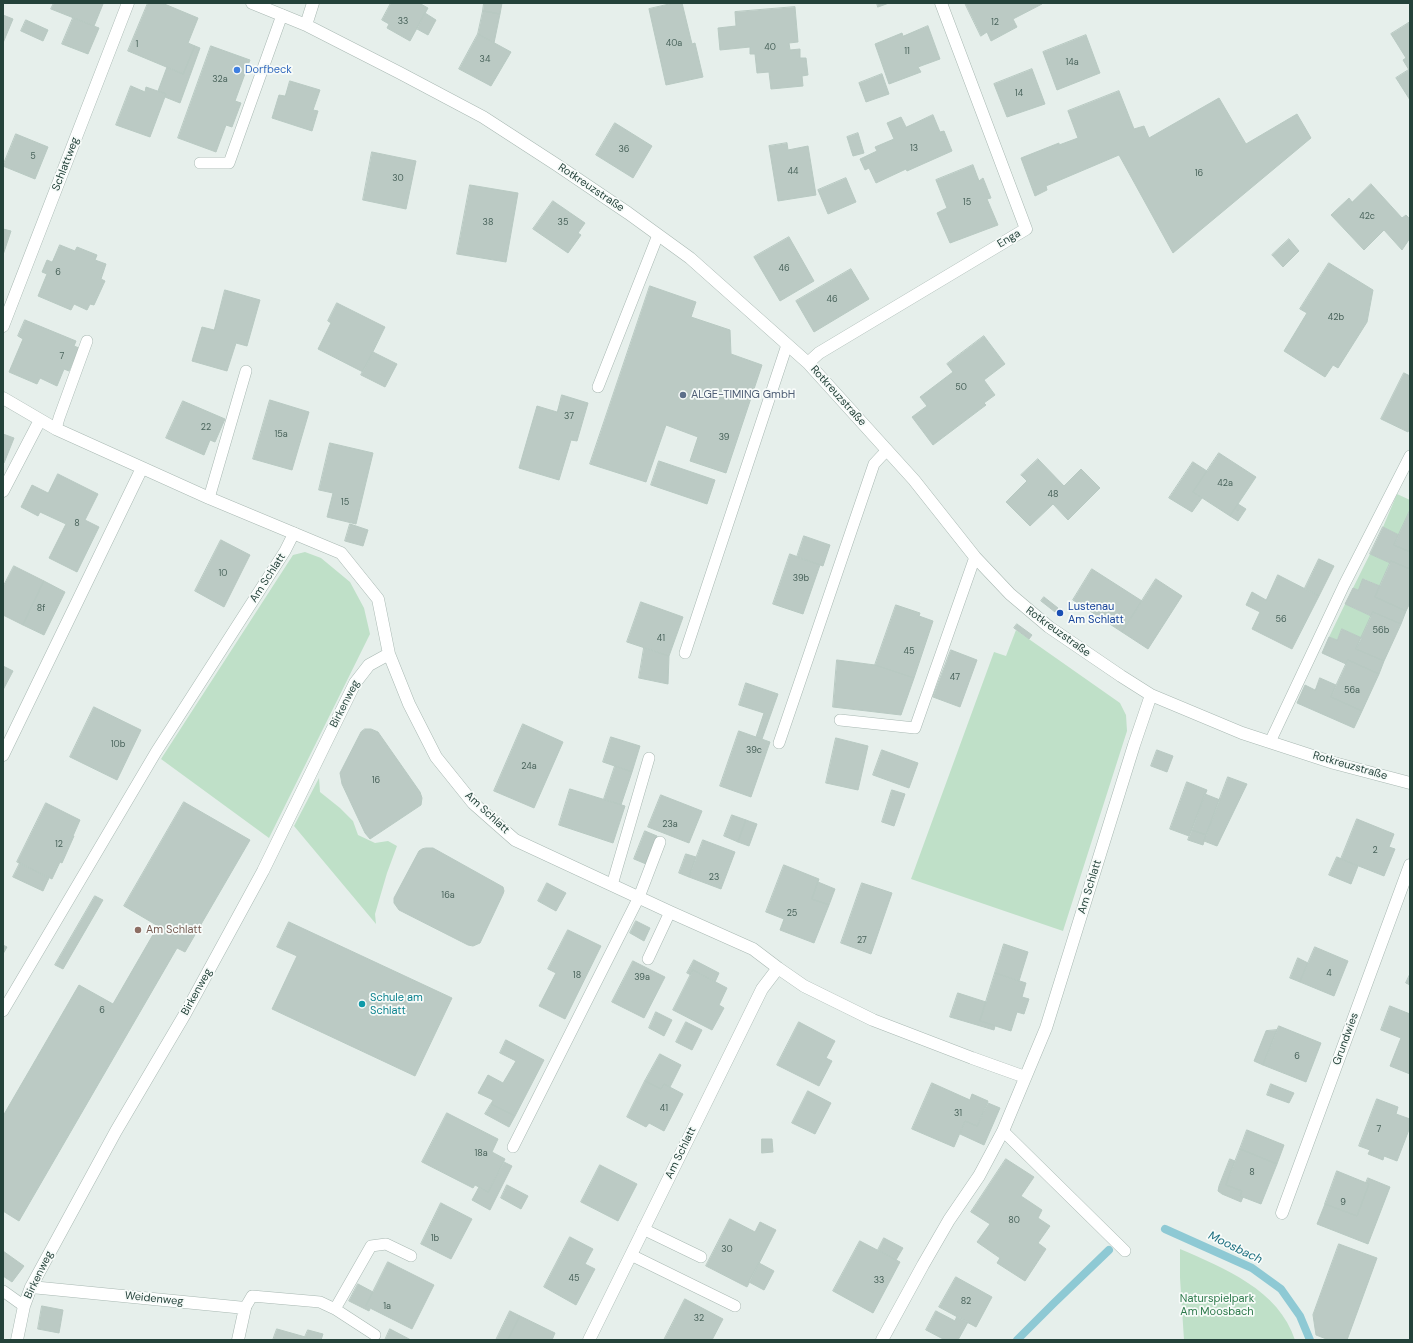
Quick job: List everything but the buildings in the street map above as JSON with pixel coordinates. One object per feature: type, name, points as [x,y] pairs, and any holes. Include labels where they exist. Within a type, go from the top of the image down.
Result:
[{"type":"street","name":"Schlattweg","points":[[3,326],[128,3]]},
{"type":"street","name":"Rotkreuzstraße","points":[[252,3],[306,25],[483,117],[557,165],[690,258],[808,363],[914,480],[975,558],[1010,594],[1049,627],[1151,695],[1242,733],[1334,763],[1410,783]]},
{"type":"street","points":[[306,25],[313,3]]},
{"type":"street","name":"Enga","points":[[808,363],[819,353],[1026,229],[941,3]]},
{"type":"street","name":"Am Schlatt","points":[[3,398],[56,429],[208,498],[341,553],[378,599],[389,654],[409,704],[436,757],[473,803],[515,840],[752,949],[804,986],[873,1020],[1025,1077]]},
{"type":"street","points":[[3,491],[40,420]]},
{"type":"street","points":[[3,755],[142,468]]},
{"type":"street","name":"Birkenweg","points":[[18,1340],[24,1306],[31,1287],[116,1131],[185,1014],[263,871],[355,683],[368,665],[389,654]]},
{"type":"street","name":"Am Schlatt","points":[[882,1340],[926,1259],[949,1220],[979,1176],[1003,1132],[1046,1028],[1151,695]]},
{"type":"street","name":"Grundwies","points":[[1282,1212],[1410,866]]},
{"type":"street","name":"Am Schlatt","points":[[589,1340],[762,989],[778,968]]},
{"type":"street","name":"Weidenweg","points":[[31,1287],[245,1308]]},
{"type":"street","points":[[238,1340],[245,1308]]},
{"type":"lane","points":[[200,163],[228,162],[282,15]]},
{"type":"lane","points":[[598,387],[658,235]]},
{"type":"lane","points":[[56,429],[58,418],[87,341]]},
{"type":"lane","points":[[685,653],[787,345]]},
{"type":"lane","points":[[208,498],[246,371]]},
{"type":"lane","points":[[779,743],[874,464],[887,450]]},
{"type":"lane","points":[[1270,742],[1344,585],[1410,456]]},
{"type":"lane","name":"Am Schlatt","points":[[3,1011],[156,752],[285,551],[294,533]]},
{"type":"lane","points":[[840,720],[915,728],[975,558]]},
{"type":"lane","points":[[612,885],[649,758]]},
{"type":"lane","points":[[513,1147],[639,897],[660,842]]},
{"type":"lane","points":[[648,959],[670,912]]},
{"type":"lane","points":[[1003,1132],[1124,1251]]},
{"type":"lane","points":[[643,1230],[701,1257]]},
{"type":"lane","points":[[334,1309],[371,1246],[386,1244],[411,1256]]},
{"type":"lane","points":[[631,1255],[735,1306]]},
{"type":"lane","points":[[3,1291],[24,1306]]},
{"type":"lane","points":[[245,1308],[252,1296],[320,1302],[334,1309],[375,1335]]},
{"type":"green space","points":[[1397,494],[1410,500],[1410,510],[1399,535],[1383,527]]},
{"type":"green space","points":[[305,552],[321,558],[350,582],[364,608],[370,634],[269,838],[161,759],[293,555]]},
{"type":"green space","points":[[1370,554],[1390,563],[1380,586],[1364,579],[1358,590],[1353,588]]},
{"type":"green space","points":[[1345,604],[1371,616],[1362,638],[1342,629],[1337,640],[1329,637]]},
{"type":"green space","points":[[1016,630],[1120,703],[1126,715],[1127,731],[1063,931],[911,879],[994,652],[1006,656]]},
{"type":"green space","points":[[319,778],[320,792],[353,821],[358,835],[375,843],[388,841],[397,846],[387,873],[375,914],[376,924],[294,826]]},
{"type":"green space","name":"Naturspielpark Am Moosbach","points":[[1180,1249],[1232,1273],[1263,1294],[1276,1307],[1287,1323],[1295,1340],[1184,1340],[1180,1278]]},
{"type":"waterway","name":"Moosbach","points":[[1165,1229],[1252,1268],[1281,1289],[1300,1316],[1310,1340]]},
{"type":"waterway","name":"Moosbach","points":[[1017,1340],[1109,1250]]},
{"type":"place","name":"Dorfbeck","points":[[237,70]]},
{"type":"place","name":"ALGE-TIMING GmbH","points":[[683,395]]},
{"type":"place","name":"Lustenau Am Schlatt","points":[[1060,613]]},
{"type":"place","name":"Am Schlatt","points":[[138,930]]},
{"type":"place","name":"Schule am Schlatt","points":[[362,1004]]}]
